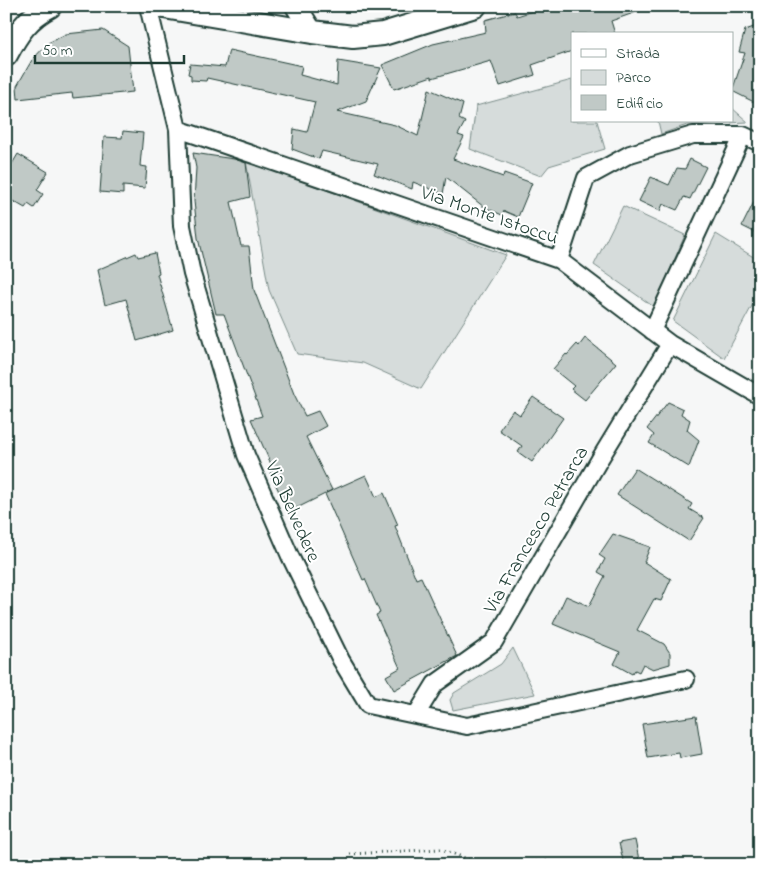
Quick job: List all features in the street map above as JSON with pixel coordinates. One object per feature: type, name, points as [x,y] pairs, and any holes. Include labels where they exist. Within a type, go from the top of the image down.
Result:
[{"type":"main road","points":[[6,55],[16,37],[34,14],[50,6]]},
{"type":"main road","points":[[158,6],[312,32],[353,36],[383,34],[436,12],[475,6]]},
{"type":"street","name":"Via Belvedere","points":[[148,6],[178,129],[182,226],[188,255],[246,455],[290,556],[341,660],[368,705],[467,726],[686,679]]},
{"type":"street","points":[[296,6],[312,32]]},
{"type":"street","name":"Via Monte Istoccu","points":[[178,129],[559,260],[670,344],[760,396]]},
{"type":"street","points":[[559,260],[586,178],[630,154],[693,135],[743,135],[760,143]]},
{"type":"street","points":[[652,331],[743,135]]},
{"type":"street","name":"Via Francesco Petrarca","points":[[416,715],[434,684],[494,642],[601,457],[670,344]]},
{"type":"path","points":[[350,854],[441,849],[483,865]]},
{"type":"path","points":[[491,865],[550,861]]},
{"type":"green space","points":[[571,80],[571,122],[597,122],[605,149],[549,166],[541,176],[470,149],[476,106]]},
{"type":"green space","points":[[734,110],[748,122],[687,125],[661,134],[658,122],[734,122]]},
{"type":"green space","points":[[246,161],[506,255],[421,389],[363,363],[297,354],[269,290]]},
{"type":"green space","points":[[623,206],[685,235],[654,307],[594,265]]},
{"type":"green space","points":[[716,234],[760,261],[760,291],[724,358],[673,321]]},
{"type":"green space","points":[[513,648],[535,694],[453,710],[450,700],[454,693],[501,664]]},
{"type":"building","points":[[548,6],[645,6],[645,9],[611,21],[614,32],[571,32],[571,51],[532,65],[535,75],[500,86],[491,61],[432,78],[432,76],[394,89],[382,65],[433,44],[486,32],[485,20],[515,12],[517,16]]},
{"type":"building","points":[[758,17],[760,17],[760,105],[734,92],[734,85],[745,53],[739,52],[745,30],[754,27]]},
{"type":"building","points":[[103,30],[128,46],[133,92],[73,98],[72,93],[18,99],[17,86],[32,60],[48,43],[66,34]]},
{"type":"building","points":[[229,50],[302,66],[300,75],[337,85],[338,61],[381,68],[366,101],[337,112],[395,125],[418,136],[429,89],[463,104],[459,119],[465,122],[458,135],[464,137],[453,159],[503,177],[504,173],[532,183],[518,217],[504,211],[502,215],[484,207],[446,177],[443,194],[413,182],[412,189],[374,174],[378,164],[322,151],[319,159],[292,149],[294,129],[307,132],[315,102],[207,78],[206,81],[191,80],[191,75],[188,74],[190,64],[225,67]]},
{"type":"building","points":[[123,131],[143,133],[140,166],[147,167],[145,188],[123,186],[123,194],[100,192],[104,137],[122,138]]},
{"type":"building","points":[[193,153],[234,159],[246,163],[250,197],[231,202],[241,246],[249,246],[254,290],[294,394],[305,416],[318,411],[326,426],[306,437],[332,490],[326,493],[366,475],[376,497],[384,493],[398,525],[395,526],[416,579],[421,577],[457,656],[394,690],[386,676],[400,668],[376,615],[380,613],[365,579],[363,580],[325,494],[289,512],[270,473],[274,471],[251,419],[262,416],[224,314],[216,314],[198,238],[194,201],[196,168]]},
{"type":"building","points":[[18,154],[48,172],[37,190],[43,194],[34,208],[28,204],[25,208],[6,197],[6,174]]},
{"type":"building","points":[[690,159],[706,167],[690,199],[684,197],[677,210],[663,204],[660,211],[639,201],[651,177],[669,185],[677,168],[685,169]]},
{"type":"building","points":[[760,190],[760,235],[742,226]]},
{"type":"building","points":[[136,253],[138,257],[155,253],[159,273],[157,274],[173,330],[137,341],[126,299],[105,305],[97,270]]},
{"type":"building","points":[[585,338],[616,363],[585,400],[571,389],[574,386],[553,369],[566,354],[577,344],[579,346]]},
{"type":"building","points":[[533,397],[563,418],[532,462],[518,452],[522,446],[499,430],[513,410],[520,415]]},
{"type":"building","points":[[668,402],[683,409],[681,414],[690,420],[687,430],[699,440],[689,467],[649,443],[654,435],[647,429]]},
{"type":"building","points":[[635,468],[692,504],[689,509],[704,518],[689,541],[617,495]]},
{"type":"building","points":[[613,534],[650,547],[644,562],[671,579],[661,601],[654,599],[637,630],[664,644],[670,653],[670,664],[653,669],[643,664],[639,672],[635,670],[632,674],[614,664],[620,652],[553,624],[566,596],[589,606],[605,576],[598,572],[605,559],[599,555]]},
{"type":"building","points":[[696,716],[702,754],[680,758],[679,753],[648,758],[642,724]]},
{"type":"building","points":[[635,840],[640,865],[624,865],[619,843]]}]
